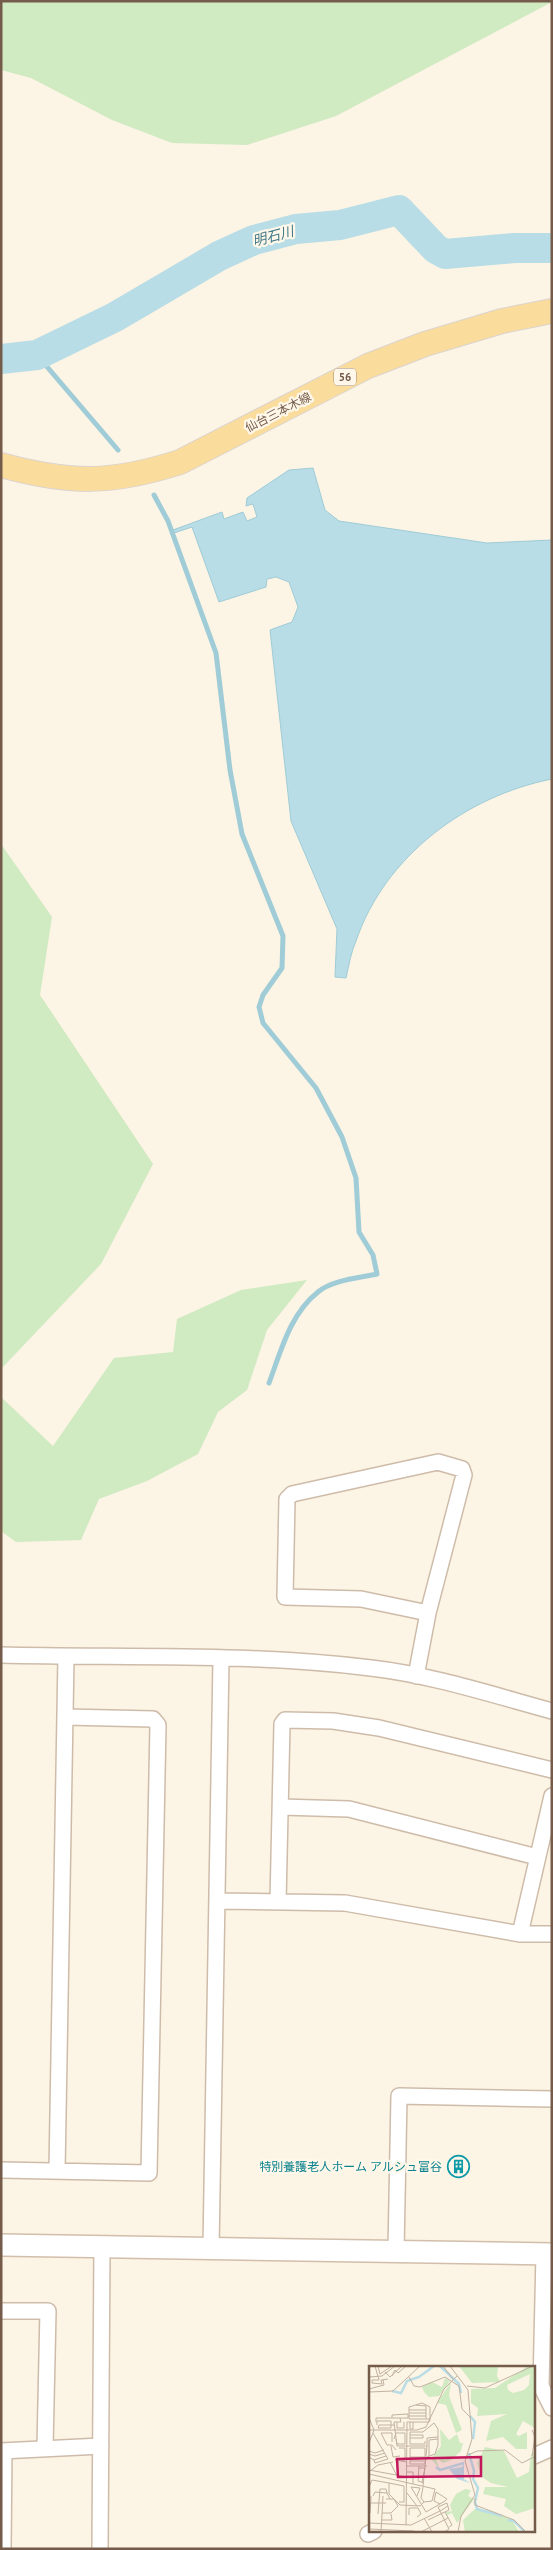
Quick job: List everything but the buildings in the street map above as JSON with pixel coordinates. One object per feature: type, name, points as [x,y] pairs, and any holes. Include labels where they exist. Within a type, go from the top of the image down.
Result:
[{"type":"main road","name":"仙台三本木線","points":[[1,465],[64,479],[106,480],[149,472],[180,462],[368,366],[425,344],[502,321],[552,311]]},
{"type":"street","points":[[416,1676],[428,1613],[464,1475],[462,1469],[438,1462],[292,1494],[287,1499],[285,1597],[361,1600],[428,1613]]},
{"type":"street","points":[[1,1655],[329,1664],[416,1676],[552,1710]]},
{"type":"street","points":[[57,2171],[66,1656]]},
{"type":"street","points":[[211,2248],[221,1660]]},
{"type":"street","points":[[1,2170],[149,2173],[158,1725],[153,1719],[66,1717]]},
{"type":"street","points":[[278,1902],[282,1724],[285,1720],[333,1720],[379,1728],[552,1770]]},
{"type":"street","points":[[520,1934],[552,1796]]},
{"type":"street","points":[[281,1807],[349,1809],[537,1857]]},
{"type":"street","points":[[217,1901],[344,1903],[520,1934],[552,1934]]},
{"type":"street","points":[[396,2251],[399,2096],[552,2099]]},
{"type":"street","points":[[1,2245],[548,2254],[541,2386],[552,2408]]},
{"type":"street","points":[[100,2549],[102,2246]]},
{"type":"street","points":[[1,2310],[48,2311],[45,2447]]},
{"type":"street","points":[[4,2549],[3,2451],[45,2447],[101,2446]]},
{"type":"street","points":[[536,2455],[552,2448]]},
{"type":"green space","points":[[1,1],[552,2],[336,116],[247,145],[172,143],[112,120],[31,78],[1,70]]},
{"type":"green space","points":[[1,844],[52,917],[40,995],[153,1164],[101,1264],[1,1369]]},
{"type":"green space","points":[[307,1280],[267,1330],[247,1390],[218,1412],[198,1454],[147,1481],[99,1499],[81,1540],[16,1542],[1,1531],[1,1397],[53,1446],[114,1358],[173,1352],[177,1319],[241,1290]]},
{"type":"water","points":[[313,468],[325,510],[339,521],[487,543],[552,540],[552,779],[520,787],[460,815],[433,834],[408,857],[387,882],[369,910],[353,950],[346,978],[335,977],[337,929],[291,821],[270,630],[292,622],[298,607],[289,582],[276,577],[267,579],[266,587],[219,602],[192,527],[174,533],[173,530],[222,512],[224,519],[243,512],[247,521],[257,517],[253,504],[246,506],[247,498],[289,470]]},
{"type":"waterway","name":"明石川","points":[[1,359],[37,355],[115,317],[219,256],[254,240],[296,229],[340,225],[399,210],[436,249],[445,254],[515,248],[552,248]]},
{"type":"waterway","points":[[37,355],[118,450]]},
{"type":"waterway","points":[[154,495],[168,521],[216,653],[230,770],[242,834],[283,936],[282,968],[263,995],[259,1007],[263,1023],[316,1088],[342,1137],[356,1178],[359,1232],[373,1255],[377,1274],[331,1285],[318,1292],[308,1301],[293,1322],[269,1383]]},
{"type":"place","name":"特別養護老人ホーム アルシュ富谷","points":[[458,2166]]}]
